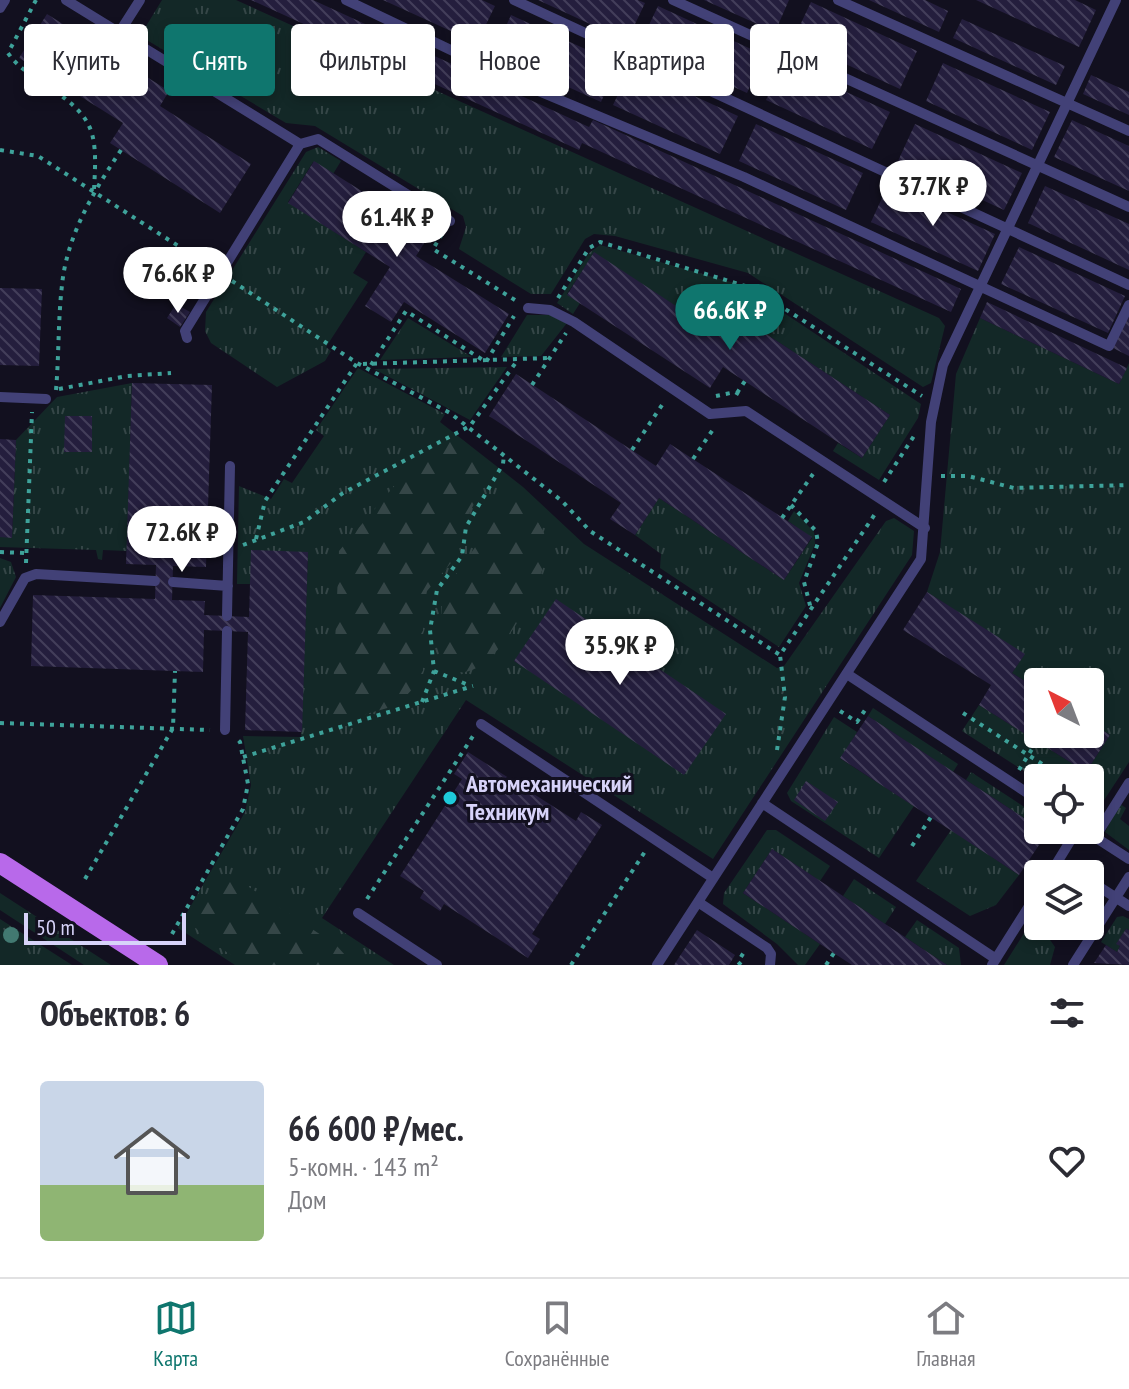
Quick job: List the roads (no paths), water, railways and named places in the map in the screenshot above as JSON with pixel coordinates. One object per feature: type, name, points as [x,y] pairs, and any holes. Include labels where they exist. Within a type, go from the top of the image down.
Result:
[{"type":"main road","points":[[0,863],[158,965]]},
{"type":"lane","points":[[0,8],[5,0]]},
{"type":"lane","points":[[66,0],[105,24]]},
{"type":"lane","points":[[125,24],[140,0]]},
{"type":"lane","points":[[346,0],[524,85],[744,177],[1109,346],[1129,305]]},
{"type":"lane","points":[[514,0],[1129,285]]},
{"type":"lane","points":[[673,0],[1129,207]]},
{"type":"lane","points":[[838,0],[1129,131]]},
{"type":"lane","points":[[657,965],[921,559],[934,403],[953,341],[1114,1]]},
{"type":"lane","points":[[148,51],[300,144]]},
{"type":"lane","points":[[187,338],[185,331],[300,144],[318,139],[450,221]]},
{"type":"lane","points":[[528,308],[550,310],[574,322],[710,414],[746,411],[925,528]]},
{"type":"lane","points":[[0,397],[46,399]]},
{"type":"lane","points":[[227,616],[230,466]]},
{"type":"lane","points":[[0,622],[25,578],[36,574],[155,581]]},
{"type":"lane","points":[[173,582],[228,586]]},
{"type":"lane","points":[[225,730],[227,631]]},
{"type":"lane","points":[[847,674],[1024,791]]},
{"type":"lane","points":[[481,724],[713,878]]},
{"type":"lane","points":[[1104,823],[1129,783]]},
{"type":"lane","points":[[762,803],[994,962],[1024,914]]},
{"type":"lane","points":[[1104,843],[1129,859]]},
{"type":"lane","points":[[1073,965],[1129,877]]},
{"type":"lane","points":[[1104,890],[1129,906]]},
{"type":"lane","points":[[698,902],[767,948],[770,962],[782,965]]},
{"type":"lane","points":[[358,913],[437,965]]},
{"type":"place","name":"Автомеханический Техникум","points":[[450,798]]}]
